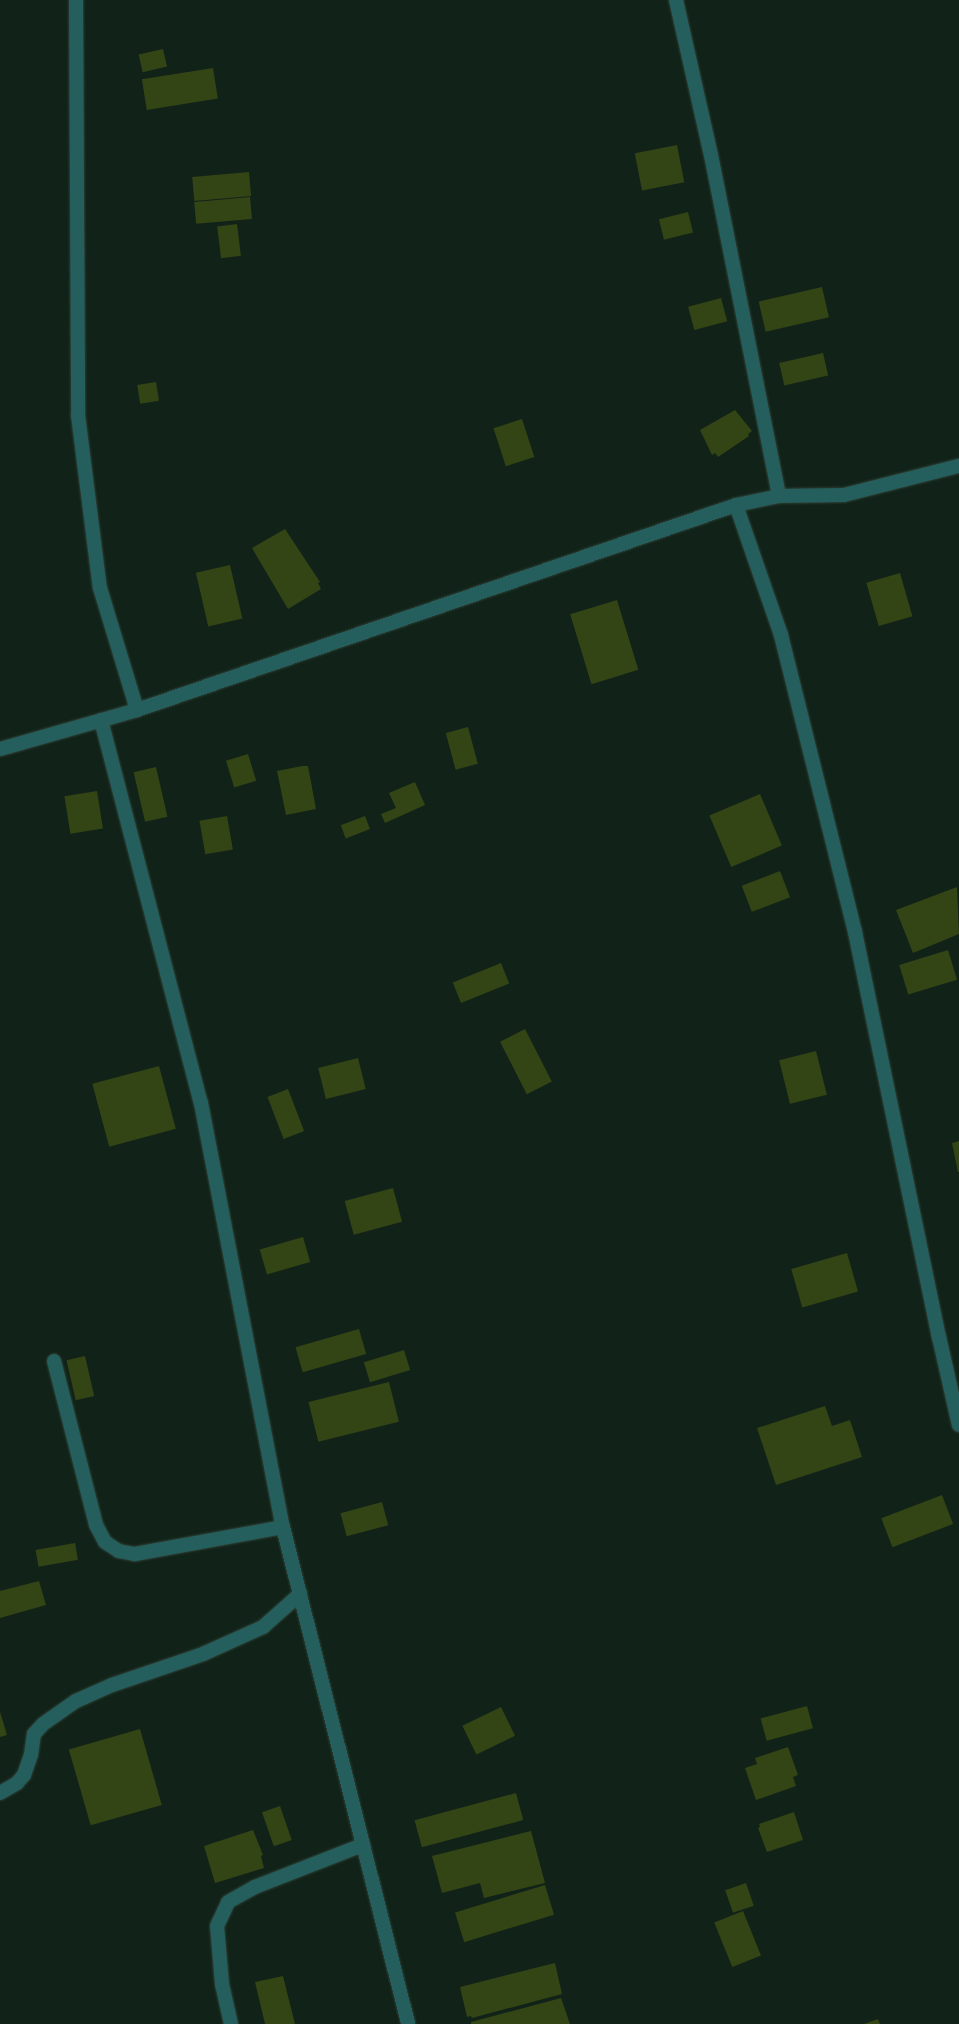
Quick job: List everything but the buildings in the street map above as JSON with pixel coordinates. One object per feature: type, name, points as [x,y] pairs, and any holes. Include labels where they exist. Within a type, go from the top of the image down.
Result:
[{"type":"street","points":[[76,0],[78,415],[100,588],[137,710]]},
{"type":"street","points":[[676,0],[712,155],[779,496]]},
{"type":"street","points":[[0,749],[137,710],[736,506],[779,496],[844,495],[959,466]]},
{"type":"street","points":[[736,506],[781,635],[855,932],[939,1338],[959,1425]]},
{"type":"street","points":[[101,720],[201,1103],[283,1527],[408,2023]]},
{"type":"street","points":[[54,1361],[96,1525],[105,1542],[119,1551],[135,1554],[283,1527]]},
{"type":"street","points":[[0,1793],[17,1783],[24,1775],[30,1761],[34,1734],[43,1724],[76,1701],[112,1685],[203,1654],[263,1627],[300,1594]]},
{"type":"street","points":[[231,2024],[222,1984],[217,1926],[228,1902],[255,1887],[363,1845]]}]
